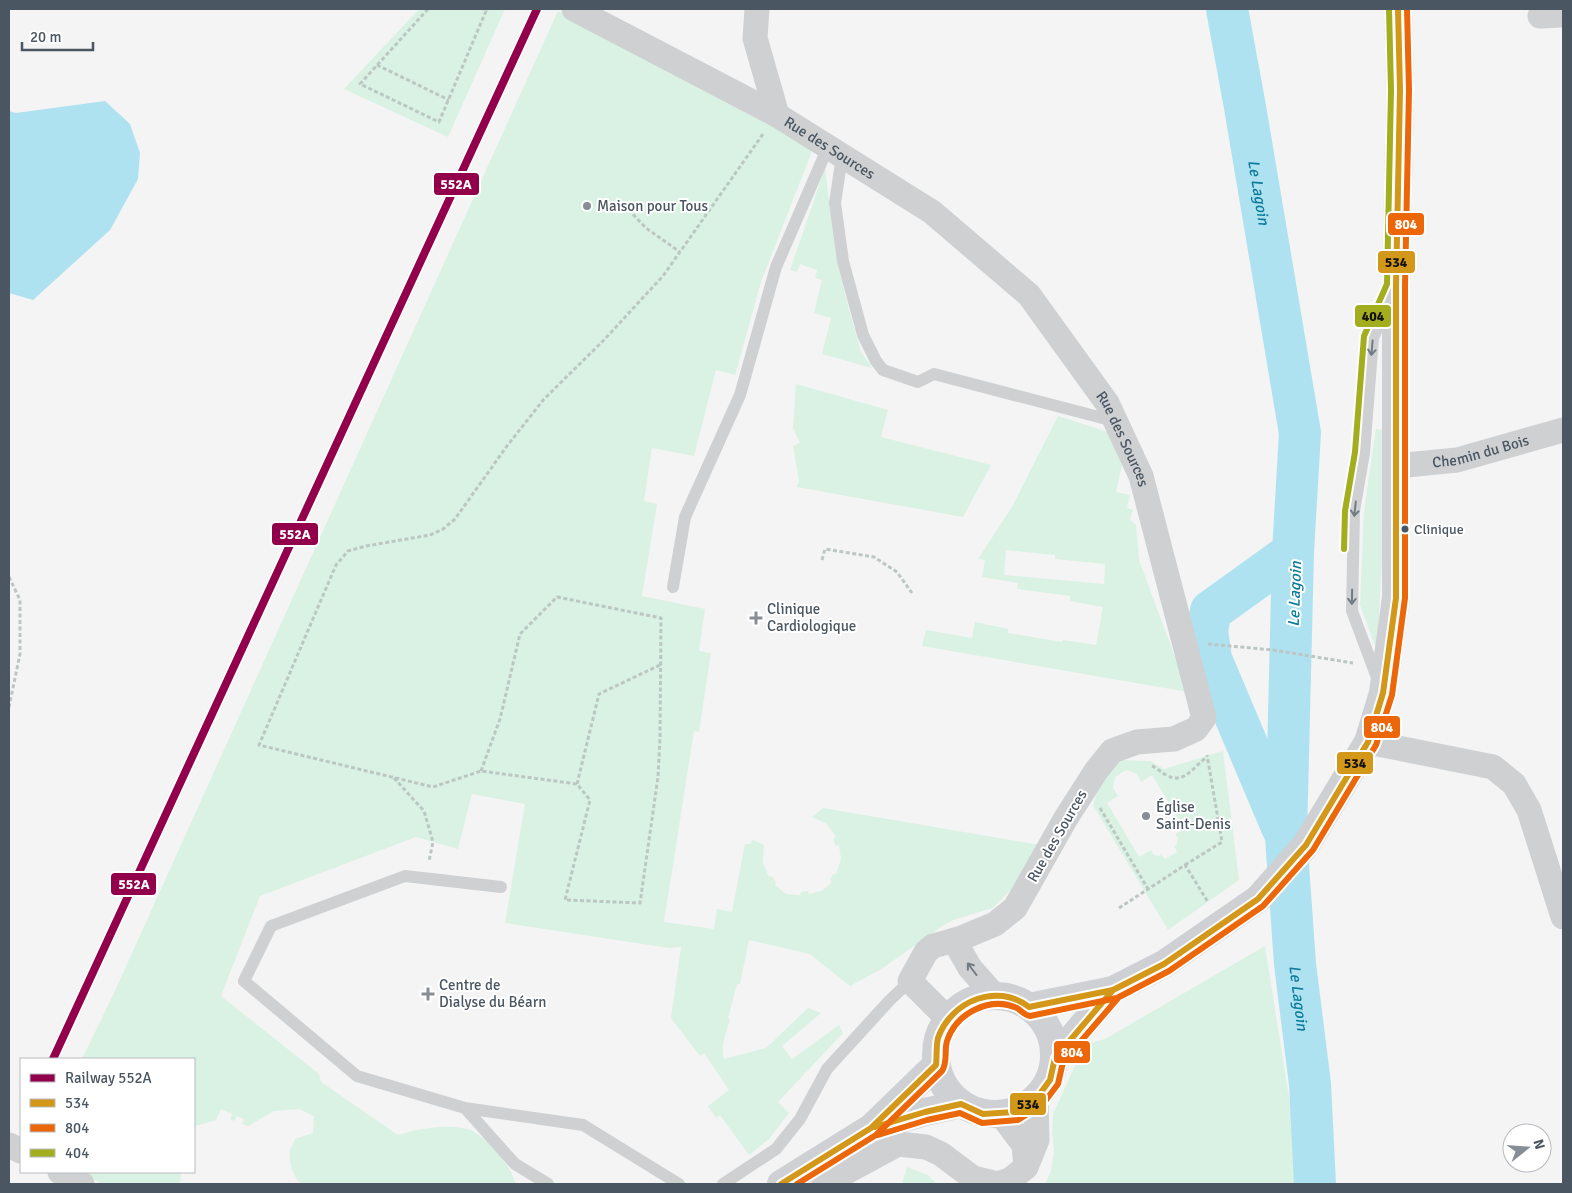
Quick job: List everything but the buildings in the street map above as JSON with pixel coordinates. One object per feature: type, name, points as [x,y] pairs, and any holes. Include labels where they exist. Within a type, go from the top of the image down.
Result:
[{"type":"main road","points":[[1029,1007],[1113,990],[1164,964],[1258,899],[1306,845],[1368,742],[1383,693],[1396,598],[1396,286],[1400,90],[1398,9]]},
{"type":"main road","points":[[1055,1058],[1113,990]]},
{"type":"main road","points":[[994,995],[1020,1000],[1029,1007],[1042,1017],[1051,1032],[1055,1058],[1050,1080],[1036,1099],[1014,1112],[984,1114],[961,1104],[943,1084],[936,1065],[938,1039],[948,1019],[971,1000],[994,995]]},
{"type":"main road","points":[[781,1184],[870,1128],[936,1065]]},
{"type":"main road","points":[[870,1128],[961,1104]]},
{"type":"street","name":"Rue des Sources","points":[[574,9],[777,115],[932,212],[1029,295],[1107,403],[1141,476],[1204,718],[1196,730],[1174,739],[1137,742],[1112,752],[1096,771],[1066,818],[1015,908],[995,924],[933,946],[926,952],[910,981]]},
{"type":"street","points":[[757,9],[755,38],[777,115]]},
{"type":"street","name":"Chemin du Bois","points":[[1396,466],[1457,460],[1563,430]]},
{"type":"street","points":[[1368,742],[1493,767],[1514,784],[1529,810],[1563,917]]},
{"type":"street","points":[[954,940],[970,968],[994,995]]},
{"type":"street","points":[[910,981],[948,1019]]},
{"type":"street","points":[[824,1184],[898,1144],[926,1147],[941,1154],[973,1178],[997,1184],[1010,1180],[1026,1167],[1037,1140],[1036,1099]]},
{"type":"street","points":[[1000,1113],[1024,1145],[1026,1167]]},
{"type":"street","points":[[62,1173],[82,1184]]},
{"type":"lane","points":[[835,152],[836,202],[843,261],[863,335],[876,361],[883,370],[918,382],[934,374],[1114,421]]},
{"type":"lane","points":[[673,587],[685,517],[740,395],[776,267],[835,152]]},
{"type":"lane","points":[[1383,693],[1371,666],[1352,611],[1354,511],[1364,453],[1373,338],[1396,286]]},
{"type":"lane","points":[[501,887],[405,876],[270,926],[244,981],[357,1076],[464,1108],[583,1125],[679,1184]]},
{"type":"lane","points":[[723,1184],[776,1149],[800,1119],[827,1069],[889,1001],[910,981]]},
{"type":"lane","points":[[464,1108],[515,1164],[548,1184]]},
{"type":"path","points":[[428,9],[360,84],[439,122],[486,11],[483,9]]},
{"type":"path","points":[[377,66],[449,100]]},
{"type":"path","points":[[481,771],[500,719],[520,634],[557,597],[661,618],[658,776],[640,903],[565,900],[590,800],[577,784],[481,771],[433,787],[259,745],[336,566],[348,551],[430,535],[443,529],[455,519],[507,446],[544,399],[602,342],[663,276],[777,115]]},
{"type":"path","points":[[624,205],[646,228],[680,252]]},
{"type":"path","points":[[822,560],[825,548],[874,557],[897,572],[912,593]]},
{"type":"path","points":[[9,577],[20,600],[20,654],[9,707]]},
{"type":"path","points":[[1216,645],[1273,650],[1371,666]]},
{"type":"path","points":[[577,784],[599,694],[660,665]]},
{"type":"path","points":[[1119,908],[1222,842],[1201,722]]},
{"type":"path","points":[[1151,765],[1176,779],[1188,774],[1207,757]]},
{"type":"path","points":[[393,777],[424,810],[433,842],[426,878]]},
{"type":"path","points":[[1098,806],[1148,889]]},
{"type":"path","points":[[1185,865],[1222,924]]},
{"type":"green space","points":[[419,9],[505,9],[448,137],[344,89]]},
{"type":"green space","points":[[558,11],[814,146],[761,282],[735,375],[716,370],[694,456],[652,448],[644,501],[657,504],[642,596],[705,609],[699,651],[711,653],[699,732],[694,731],[664,922],[714,929],[717,909],[732,912],[745,844],[750,844],[753,840],[764,845],[763,863],[769,877],[772,876],[776,882],[775,885],[786,894],[800,895],[801,892],[808,891],[809,894],[822,891],[832,882],[830,880],[833,874],[836,874],[841,859],[839,845],[836,846],[833,839],[836,837],[827,824],[812,817],[823,808],[1040,845],[1018,882],[993,908],[956,919],[942,926],[883,968],[850,986],[810,954],[749,940],[740,984],[737,984],[728,1018],[730,1019],[724,1039],[724,1059],[766,1048],[808,1008],[821,1013],[782,1046],[792,1059],[839,1025],[843,1033],[778,1102],[789,1113],[769,1139],[749,1155],[720,1115],[716,1118],[708,1106],[729,1090],[704,1053],[700,1056],[671,1018],[681,947],[669,948],[505,923],[525,804],[472,794],[458,849],[416,837],[260,896],[221,996],[319,1074],[321,1082],[398,1135],[443,1127],[471,1130],[497,1152],[506,1163],[516,1184],[302,1184],[296,1178],[292,1169],[290,1150],[295,1139],[313,1133],[314,1116],[299,1109],[274,1111],[248,1126],[242,1124],[244,1119],[237,1116],[234,1121],[230,1119],[232,1114],[221,1109],[216,1120],[196,1126],[195,1129],[195,1058],[82,1058],[114,993]]},
{"type":"green space","points":[[825,168],[836,256],[861,352],[872,368],[822,354],[831,318],[814,313],[822,280],[815,278],[817,270],[800,264],[797,272],[790,270]]},
{"type":"green space","points":[[796,384],[888,410],[881,437],[991,465],[963,517],[797,487],[799,480],[793,446],[800,443],[793,428]]},
{"type":"green space","points":[[1058,416],[1111,433],[1123,461],[1116,492],[1130,495],[1127,508],[1133,510],[1130,520],[1136,525],[1139,560],[1188,692],[922,646],[926,630],[972,638],[975,622],[1008,629],[1008,633],[1062,642],[1063,640],[1096,645],[1103,607],[1070,601],[1070,596],[1017,589],[1018,583],[982,577],[985,560],[978,559],[1012,507]],"holes":[[[1006,550],[1055,555],[1055,559],[1105,564],[1104,584],[1004,575]]]},
{"type":"green space","points":[[1376,429],[1382,430],[1386,508],[1377,651],[1360,605],[1364,510]]},
{"type":"green space","points":[[1223,751],[1239,880],[1168,930],[1093,805],[1104,770],[1122,760],[1150,761],[1164,769]],"holes":[[[1126,770],[1137,774],[1141,782],[1152,775],[1184,828],[1175,835],[1178,838],[1177,845],[1174,846],[1177,852],[1165,859],[1161,855],[1154,855],[1151,850],[1139,857],[1107,803],[1118,796],[1113,788],[1115,777]]]},
{"type":"green space","points":[[1265,946],[1296,1142],[1297,1184],[1045,1184],[1051,1171],[1054,1151],[1052,1133],[1053,1114],[1083,1048],[1091,1043],[1105,1039]]},
{"type":"green space","points":[[907,1167],[928,1175],[937,1184],[902,1184]]},
{"type":"green space","points":[[82,1173],[181,1173],[180,1184],[102,1184]]},
{"type":"water","points":[[105,101],[130,124],[140,153],[138,179],[110,230],[33,300],[9,293],[9,111],[16,113]]},
{"type":"waterway","name":"Le Lagoin","points":[[1227,9],[1300,433],[1293,552],[1286,837],[1295,964],[1310,1084],[1315,1184]]},
{"type":"waterway","points":[[1282,827],[1211,659],[1207,630],[1211,611],[1293,552]]},
{"type":"rail line","name":"552A","points":[[53,1058],[537,9]]},
{"type":"transit line","name":"404","points":[[1344,549],[1345,511],[1355,452],[1364,336],[1387,284],[1391,90],[1389,9]]},
{"type":"transit line","name":"534","points":[[781,1184],[871,1128],[936,1065],[938,1038],[944,1025],[964,1005],[976,999],[1003,996],[1029,1007],[1113,990],[1164,964],[1258,899],[1306,845],[1368,742],[1383,693],[1396,598],[1396,286],[1400,90],[1398,9]]},
{"type":"transit line","name":"804","points":[[797,1184],[876,1135],[942,1071],[945,1064],[947,1041],[951,1031],[958,1022],[975,1009],[996,1004],[1007,1005],[1017,1008],[1030,1016],[1117,998],[1169,971],[1263,906],[1313,850],[1376,745],[1392,695],[1405,598],[1405,286],[1409,90],[1407,9]]},
{"type":"transit line","name":"534","points":[[875,1127],[925,1112],[961,1104],[983,1114],[1014,1112],[1036,1099],[1050,1080],[1055,1058],[1113,990],[1127,983]]},
{"type":"transit line","name":"804","points":[[878,1135],[927,1120],[960,1113],[982,1123],[1018,1120],[1043,1104],[1058,1084],[1063,1062],[1119,997],[1131,991]]},
{"type":"place","name":"Maison pour Tous","points":[[587,206]]},
{"type":"place","name":"Clinique","points":[[1405,529]]},
{"type":"place","name":"Clinique Cardiologique","points":[[756,618]]},
{"type":"place","name":"Église Saint-Denis","points":[[1146,816]]},
{"type":"place","name":"Centre de Dialyse du Béarn","points":[[428,994]]}]
